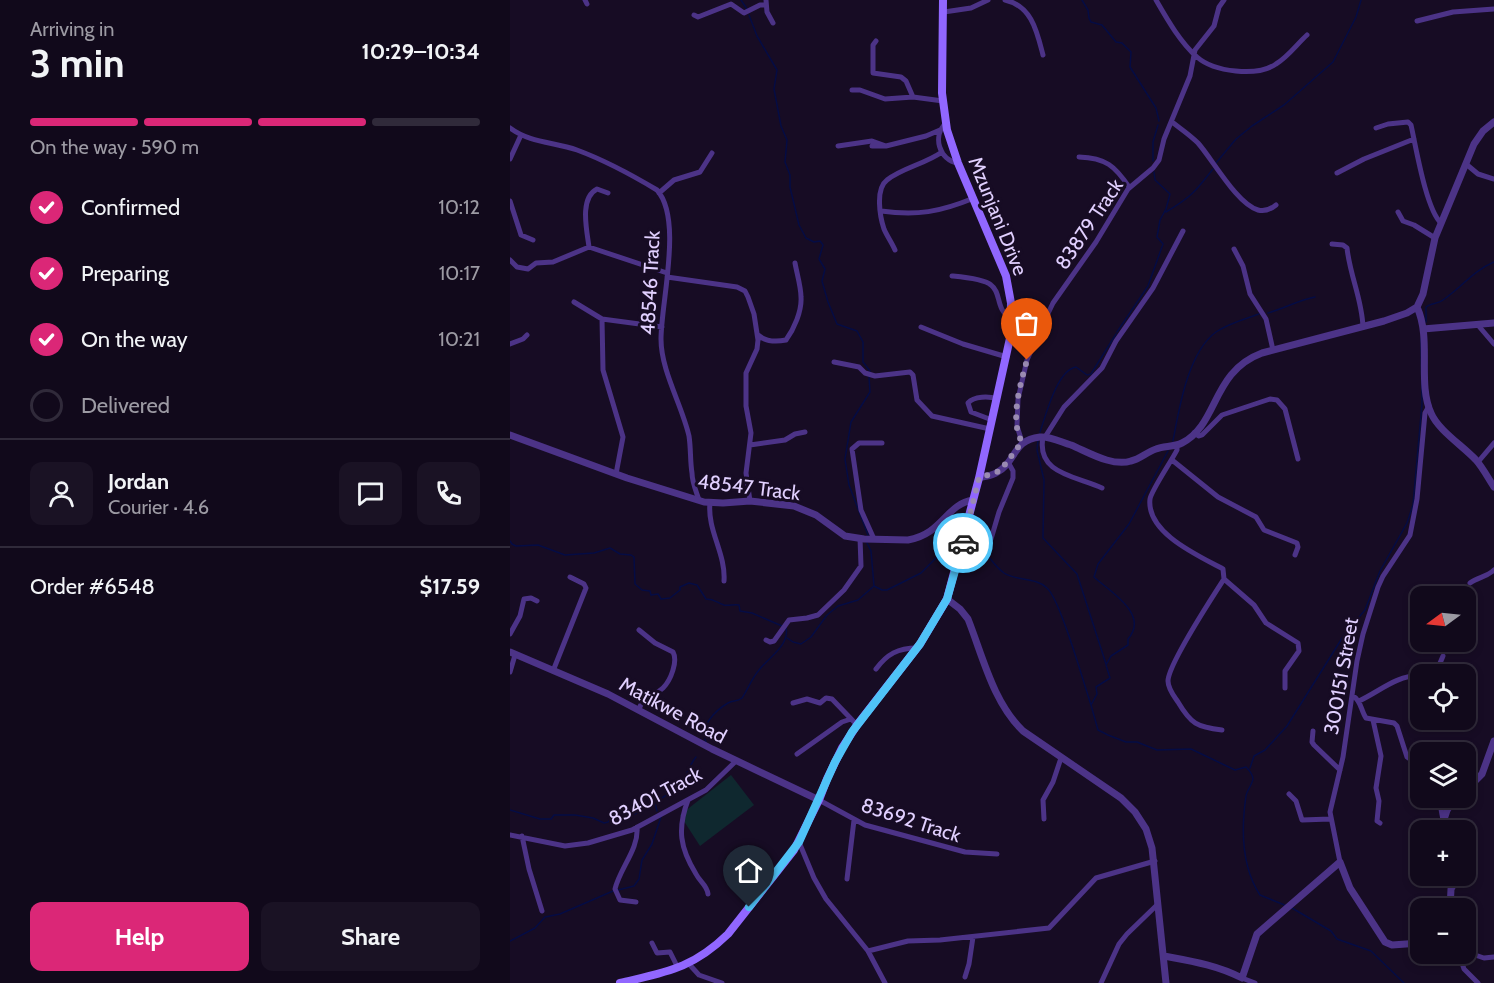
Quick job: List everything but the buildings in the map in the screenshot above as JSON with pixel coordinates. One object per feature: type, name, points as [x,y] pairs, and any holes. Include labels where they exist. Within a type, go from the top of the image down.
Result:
[{"type":"main road","name":"Mzunjani Drive","points":[[620,983],[689,964],[728,934],[799,842],[854,722],[917,648],[947,599],[979,478],[1007,357],[1012,319],[1006,276],[943,126],[943,0]]},
{"type":"street","points":[[944,12],[971,8],[988,0]]},
{"type":"street","points":[[1005,0],[1017,4],[1032,21],[1036,27],[1042,55]]},
{"type":"street","points":[[1156,0],[1169,22],[1195,55],[1227,70],[1257,71],[1278,63],[1307,35]]},
{"type":"street","name":"83879 Track","points":[[1022,442],[1017,426],[1018,399],[1027,360],[1035,340],[1053,303],[1076,272],[1129,188],[1155,166],[1190,76],[1198,45],[1214,26],[1219,7],[1224,0]]},
{"type":"street","points":[[694,15],[698,17],[731,4],[744,13],[766,3],[773,23]]},
{"type":"street","points":[[1417,21],[1453,12],[1494,9]]},
{"type":"street","points":[[876,41],[873,45],[873,73],[901,77],[906,81],[913,97]]},
{"type":"street","points":[[852,90],[860,90],[885,99],[913,97],[943,101]]},
{"type":"street","points":[[1172,122],[1197,143],[1249,205],[1262,211],[1276,205]]},
{"type":"street","points":[[1376,128],[1408,122],[1411,125],[1429,201],[1436,219],[1441,223]]},
{"type":"street","points":[[979,478],[996,473],[1008,462],[1022,442],[1044,437],[1114,462],[1132,461],[1158,448],[1177,445],[1194,433],[1228,377],[1246,360],[1273,350],[1363,327],[1407,313],[1417,307],[1423,294],[1435,238],[1441,223],[1478,136],[1494,122]]},
{"type":"street","points":[[872,146],[886,146],[926,136],[943,126]]},
{"type":"street","points":[[943,126],[938,137],[942,152],[951,161],[958,163]]},
{"type":"street","points":[[510,128],[521,135],[566,146],[589,155],[659,193],[674,180],[700,172],[712,153]]},
{"type":"street","points":[[510,159],[521,135]]},
{"type":"street","points":[[1337,173],[1364,159],[1414,139]]},
{"type":"street","points":[[838,146],[872,141],[886,146]]},
{"type":"street","points":[[895,250],[885,232],[881,211],[881,189],[886,180],[942,152]]},
{"type":"street","points":[[1079,156],[1097,159],[1111,165],[1129,188]]},
{"type":"street","points":[[1466,164],[1478,174],[1494,179]]},
{"type":"street","points":[[589,247],[585,218],[588,197],[597,189],[608,193]]},
{"type":"street","name":"48546 Track","points":[[659,193],[666,208],[669,230],[662,350],[689,437],[692,476],[699,500]]},
{"type":"street","points":[[881,211],[930,213],[974,198]]},
{"type":"street","points":[[510,201],[521,235],[534,240]]},
{"type":"street","points":[[1398,212],[1403,221],[1435,238]]},
{"type":"street","points":[[1102,488],[1049,465],[1042,452],[1044,437],[1064,406],[1101,370],[1116,341],[1153,288],[1183,231]]},
{"type":"street","points":[[1332,244],[1343,245],[1347,248],[1353,281],[1360,299],[1363,327]]},
{"type":"street","points":[[510,260],[518,267],[527,269],[536,263],[553,262],[589,247],[667,275],[742,289],[748,297],[754,314],[758,335],[758,346],[746,373],[745,399],[751,427],[746,473],[750,501]]},
{"type":"street","points":[[1234,249],[1243,266],[1250,294],[1266,319],[1273,350]]},
{"type":"street","points":[[758,335],[767,341],[774,342],[786,340],[789,335],[801,300],[795,263]]},
{"type":"street","points":[[952,276],[990,284],[1002,312],[1012,319]]},
{"type":"street","points":[[574,302],[602,319],[662,327]]},
{"type":"street","name":"300151 Street","points":[[1410,944],[1392,945],[1385,942],[1350,888],[1340,862],[1330,819],[1331,803],[1340,770],[1353,696],[1357,661],[1369,614],[1383,576],[1410,535],[1417,499],[1425,413],[1428,406],[1423,330],[1417,307]]},
{"type":"street","points":[[602,319],[603,370],[623,437],[616,474]]},
{"type":"street","points":[[1423,330],[1494,323]]},
{"type":"street","points":[[1477,324],[1494,344]]},
{"type":"street","points":[[921,327],[963,344],[1007,357]]},
{"type":"street","points":[[510,344],[528,335]]},
{"type":"street","points":[[834,362],[859,367],[865,373],[875,376],[910,372],[913,375],[915,398],[932,416],[991,424]]},
{"type":"street","points":[[991,424],[971,412],[968,403],[974,399],[988,397],[997,399]]},
{"type":"street","points":[[1194,433],[1198,436],[1202,435],[1227,412],[1270,399],[1277,400],[1285,409],[1298,459]]},
{"type":"street","points":[[1428,406],[1437,423],[1478,462],[1493,484]]},
{"type":"street","points":[[750,445],[784,440],[804,432]]},
{"type":"street","name":"48547 Track","points":[[510,435],[616,474],[710,503],[750,501],[794,506],[816,515],[845,536],[909,540],[924,536],[937,528],[960,504],[973,500]]},
{"type":"street","points":[[874,539],[861,510],[852,449],[859,443],[882,443]]},
{"type":"street","points":[[1478,462],[1494,443]]},
{"type":"street","points":[[1177,445],[1172,459],[1151,496],[1150,505],[1156,523],[1160,529],[1194,553],[1223,569],[1224,579],[1170,670],[1168,686],[1188,719],[1200,726],[1222,730]]},
{"type":"street","points":[[1172,459],[1218,497],[1256,517],[1264,530],[1297,543],[1295,555]]},
{"type":"street","points":[[991,539],[1012,478],[1013,471],[1008,462]]},
{"type":"street","points":[[710,503],[710,519],[723,561],[724,581]]},
{"type":"street","points":[[766,640],[774,641],[791,619],[814,617],[844,590],[861,566],[860,538]]},
{"type":"street","points":[[1470,583],[1494,570]]},
{"type":"street","points":[[553,671],[586,588],[570,577]]},
{"type":"street","points":[[1224,579],[1254,605],[1266,623],[1298,643],[1299,651],[1285,670],[1285,688]]},
{"type":"street","points":[[510,634],[520,616],[524,599],[531,598],[537,601]]},
{"type":"street","points":[[947,599],[968,619],[1001,704],[1011,720],[1061,758],[1121,798],[1135,812],[1146,830],[1155,861],[1167,983]]},
{"type":"street","points":[[639,630],[673,652],[675,660],[665,686],[645,698],[639,709]]},
{"type":"street","points":[[876,669],[883,658],[893,652],[917,648]]},
{"type":"street","points":[[510,672],[513,653]]},
{"type":"street","name":"Matikwe Road","points":[[513,653],[639,709],[694,740],[819,800]]},
{"type":"street","points":[[1440,664],[1443,656]]},
{"type":"street","points":[[1359,701],[1391,682],[1410,676]]},
{"type":"street","points":[[1353,696],[1359,701],[1364,715],[1373,720],[1394,723],[1397,726],[1407,757],[1410,759]]},
{"type":"street","points":[[793,703],[807,699],[820,704],[831,698],[854,722]]},
{"type":"street","points":[[1373,720],[1382,756],[1376,788],[1377,821],[1380,823]]},
{"type":"street","points":[[797,754],[842,722],[854,722]]},
{"type":"street","points":[[1313,731],[1314,745],[1340,770]]},
{"type":"street","points":[[1476,780],[1482,774],[1494,741]]},
{"type":"street","points":[[1044,819],[1043,800],[1053,782],[1061,758]]},
{"type":"street","name":"83401 Track","points":[[510,835],[559,846],[609,837],[637,827],[688,800],[713,785],[736,761]]},
{"type":"street","points":[[1289,794],[1296,801],[1302,820],[1330,819]]},
{"type":"street","points":[[688,800],[680,825],[682,841],[691,866],[706,886],[708,894]]},
{"type":"street","name":"83692 Track","points":[[819,800],[865,825],[965,852],[997,854]]},
{"type":"street","points":[[1441,808],[1443,820]]},
{"type":"street","points":[[1443,820],[1450,808]]},
{"type":"street","points":[[847,879],[854,820]]},
{"type":"street","points":[[636,902],[620,900],[615,889],[621,869],[637,840],[637,827]]},
{"type":"street","points":[[522,836],[542,911]]},
{"type":"street","points":[[799,842],[814,878],[826,899],[868,951],[885,983]]},
{"type":"street","points":[[868,951],[908,941],[973,937],[1049,928],[1096,878],[1155,861]]},
{"type":"street","points":[[1242,978],[1255,936],[1340,862]]},
{"type":"street","points":[[1101,983],[1119,944],[1159,903]]},
{"type":"street","points":[[965,977],[973,937]]},
{"type":"street","points":[[652,943],[657,953],[672,954],[678,968]]},
{"type":"street","points":[[1476,955],[1484,958],[1494,957]]},
{"type":"street","points":[[1164,956],[1226,970],[1255,983]]},
{"type":"street","points":[[689,964],[701,976],[722,983]]},
{"type":"street","points":[[1462,964],[1464,969],[1478,983]]},
{"type":"street","points":[[698,983],[701,976]]},
{"type":"shaded area","points":[[731,775],[754,805],[700,846],[680,815]]},
{"type":"waterway","points":[[741,0],[747,9]]},
{"type":"waterway","points":[[1082,0],[1091,22],[1102,25],[1116,42],[1122,43],[1131,52],[1130,67],[1156,108],[1159,121]]},
{"type":"waterway","points":[[1216,163],[1236,139],[1284,105],[1333,62],[1356,17],[1361,0]]},
{"type":"waterway","points":[[749,15],[757,36],[777,70],[774,89],[781,126],[787,140],[785,162],[790,175],[790,187],[799,225],[806,238],[814,242],[820,241],[823,245],[819,259],[825,269],[822,281],[828,302],[837,324],[857,331],[863,342],[863,362],[870,371]]},
{"type":"waterway","points":[[1153,161],[1153,142],[1158,125]]},
{"type":"waterway","points":[[1166,212],[1192,194],[1213,169]]},
{"type":"waterway","points":[[1117,332],[1148,286],[1163,244],[1157,237],[1160,220],[1170,194],[1155,180],[1154,172]]},
{"type":"waterway","points":[[1426,322],[1426,307],[1443,300],[1480,270],[1494,262]]},
{"type":"waterway","points":[[1268,313],[1315,297]]},
{"type":"waterway","points":[[1173,441],[1186,382],[1198,353],[1206,341],[1216,332],[1259,314]]},
{"type":"waterway","points":[[1040,432],[1053,394],[1063,376],[1076,367],[1087,375],[1091,374],[1116,334]]},
{"type":"waterway","points":[[1250,768],[1254,756],[1265,750],[1287,726],[1344,635],[1365,610],[1380,571],[1407,523],[1413,505],[1422,404],[1421,339]]},
{"type":"waterway","points":[[868,535],[849,485],[845,459],[851,422],[870,392],[869,377]]},
{"type":"waterway","points":[[1038,440],[1037,450],[1044,480],[1043,538],[1077,574],[1106,664]]},
{"type":"waterway","points":[[1168,451],[1129,524],[1098,564],[1094,577],[1125,604],[1134,621],[1128,645],[1111,656],[1106,665],[1110,678],[1096,687],[1097,694],[1091,705],[1098,730],[1108,735],[1157,750],[1191,749],[1235,770],[1247,768],[1253,779],[1246,796],[1243,822],[1244,847],[1249,872],[1260,895],[1287,906]]},
{"type":"waterway","points":[[510,541],[516,546],[538,545],[565,555],[594,553],[610,548],[620,554],[634,557],[635,584],[642,590],[650,591],[651,595],[658,594],[661,599],[670,598],[680,590],[680,587],[689,583],[697,585],[706,599],[724,605],[739,605],[740,611],[752,613],[782,626]]},
{"type":"waterway","points":[[867,543],[871,551],[874,586]]},
{"type":"waterway","points":[[787,638],[801,644],[811,637],[827,615],[838,606],[858,600],[874,586],[887,590],[921,573],[939,555],[955,558]]},
{"type":"waterway","points":[[963,558],[988,556],[1004,573],[1037,582],[1047,588],[1065,624],[1091,705]]},
{"type":"waterway","points":[[706,742],[704,736],[706,725],[723,706],[742,698],[757,673],[782,646],[786,628]]},
{"type":"waterway","points":[[510,810],[540,819],[551,819],[554,815],[575,815],[593,818],[604,823],[608,822],[624,806],[632,809],[635,814],[668,794],[684,778],[696,757]]},
{"type":"waterway","points":[[655,803],[657,811]]},
{"type":"waterway","points":[[618,890],[634,886],[639,879],[642,860],[652,844],[661,817]]},
{"type":"waterway","points":[[510,941],[535,928],[545,917],[560,914],[613,891]]},
{"type":"waterway","points":[[1292,908],[1331,931],[1337,939],[1371,951],[1404,983]]},
{"type":"way so far","points":[[963,543],[979,478],[1000,471],[1022,442],[1017,426],[1017,407],[1027,360]]},
{"type":"route","points":[[749,907],[799,842],[835,762],[852,732],[920,644],[947,599],[963,543]]}]
